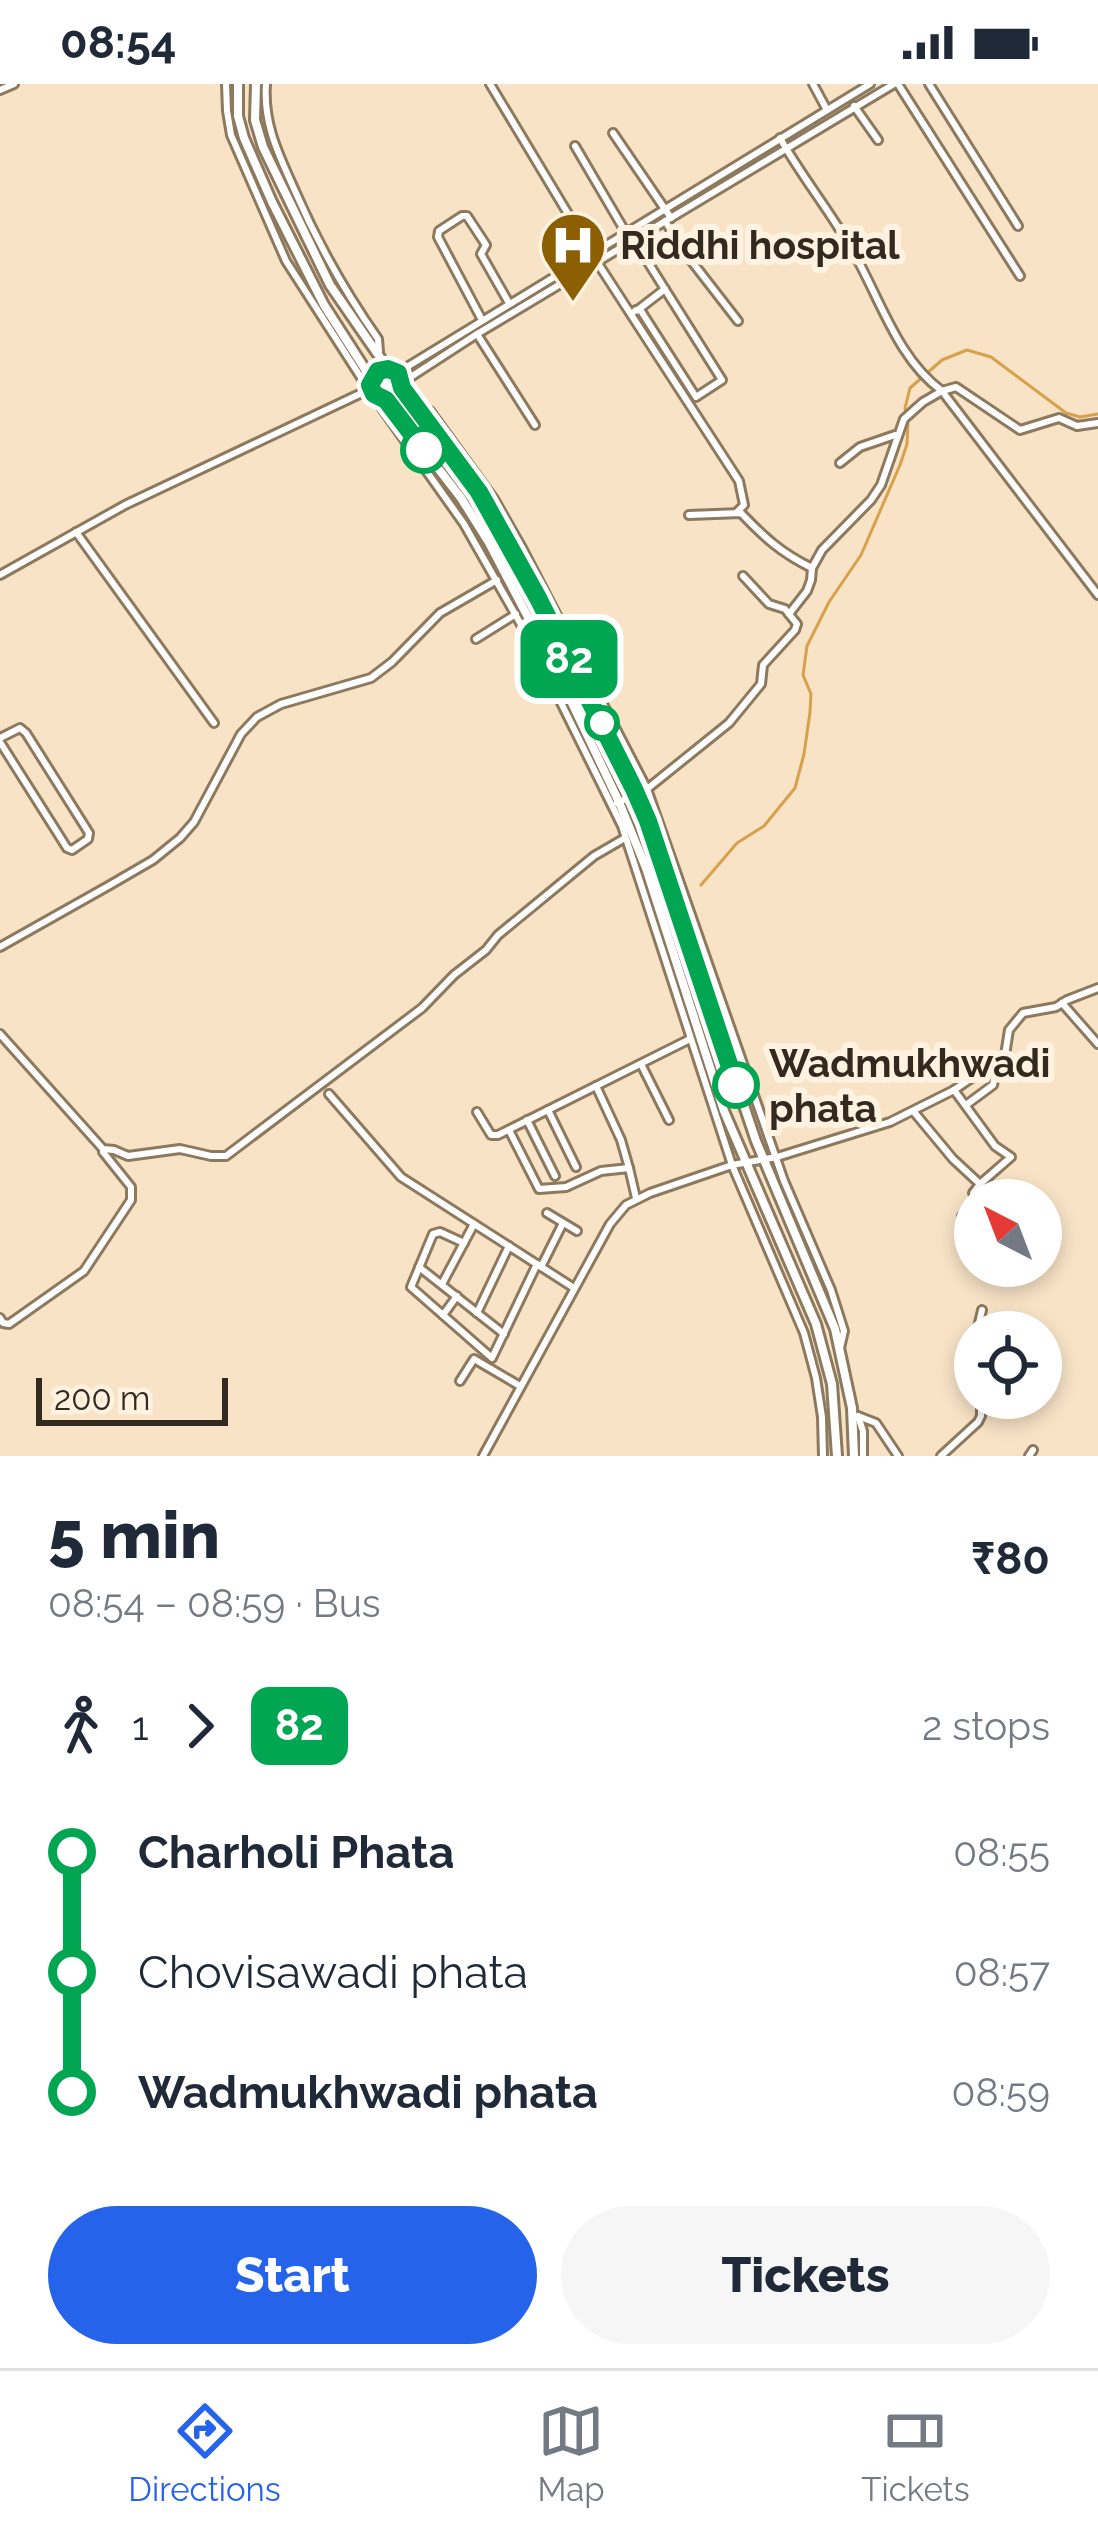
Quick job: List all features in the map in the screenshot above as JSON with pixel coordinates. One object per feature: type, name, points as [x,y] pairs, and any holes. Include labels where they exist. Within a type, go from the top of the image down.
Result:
[{"type":"main road","points":[[238,84],[244,138],[324,305],[377,398],[397,397],[398,378]]},
{"type":"main road","points":[[256,84],[255,120],[263,147],[330,285],[465,471],[515,556],[648,821],[764,1160],[840,1348],[855,1412],[854,1456]]},
{"type":"main road","points":[[371,386],[378,371],[398,378]]},
{"type":"main road","points":[[386,400],[488,541],[562,682],[646,868],[710,1070],[825,1350],[834,1396],[837,1456]]},
{"type":"street","points":[[0,90],[14,84]]},
{"type":"street","points":[[226,84],[231,135],[296,278],[446,496],[516,614],[616,804],[732,1165],[804,1333],[822,1413],[823,1456]]},
{"type":"street","points":[[266,84],[265,110],[272,139],[314,235],[378,339],[379,357]]},
{"type":"street","points":[[490,84],[597,262],[696,397],[722,380],[634,240]]},
{"type":"street","points":[[813,84],[827,110]]},
{"type":"street","points":[[398,378],[509,303],[870,84]]},
{"type":"street","points":[[398,378],[446,354],[896,84],[1020,276]]},
{"type":"street","points":[[929,84],[1018,226]]},
{"type":"street","points":[[854,106],[878,140]]},
{"type":"street","points":[[613,133],[665,209],[686,254],[738,321]]},
{"type":"street","points":[[780,138],[856,256],[917,368],[942,391],[1098,595]]},
{"type":"street","points":[[575,146],[626,233]]},
{"type":"street","points":[[482,320],[438,237],[450,223],[467,216],[486,245],[481,254],[509,303]]},
{"type":"street","points":[[635,312],[665,289]]},
{"type":"street","points":[[635,312],[740,481],[743,505],[737,512]]},
{"type":"street","points":[[477,334],[535,425]]},
{"type":"street","points":[[442,345],[446,354]]},
{"type":"street","points":[[0,575],[141,497],[371,386]]},
{"type":"street","points":[[789,614],[807,591],[812,568],[829,540],[877,491],[906,416],[942,391],[963,390],[1020,430],[1059,418],[1077,426],[1098,423]]},
{"type":"street","points":[[416,405],[430,411],[494,499],[544,586],[647,789],[784,1181],[842,1324],[840,1348]]},
{"type":"street","points":[[840,463],[860,447],[897,435]]},
{"type":"street","points":[[688,515],[743,514],[782,552],[812,568]]},
{"type":"street","points":[[76,532],[214,723]]},
{"type":"street","points":[[616,804],[647,789],[729,722],[761,684],[763,665],[797,626],[782,606],[769,604],[743,576]]},
{"type":"street","points":[[0,946],[139,868],[181,838],[194,823],[241,734],[257,716],[299,698],[370,678],[440,613],[497,580]]},
{"type":"street","points":[[476,639],[516,614]]},
{"type":"street","points":[[22,729],[89,833],[88,839],[72,850],[67,848],[0,740],[22,729]]},
{"type":"street","points":[[98,1146],[128,1156],[180,1149],[219,1157],[230,1154],[422,1008],[498,935],[594,856],[625,838]]},
{"type":"street","points":[[483,1456],[610,1224],[626,1204],[732,1165],[777,1157],[914,1112],[1005,1055],[1010,1030],[1020,1016],[1056,1007],[1098,988]]},
{"type":"street","points":[[1062,1003],[1098,1044]]},
{"type":"street","points":[[0,1034],[131,1187],[131,1200],[84,1271],[9,1324],[0,1318]]},
{"type":"street","points":[[477,1112],[491,1135],[498,1135],[690,1039]]},
{"type":"street","points":[[641,1064],[669,1120]]},
{"type":"street","points":[[966,1105],[994,1085],[991,1067]]},
{"type":"street","points":[[596,1086],[621,1140],[636,1198]]},
{"type":"street","points":[[954,1090],[995,1146],[1011,1157],[986,1179]]},
{"type":"street","points":[[329,1094],[400,1178],[574,1288]]},
{"type":"street","points":[[548,1110],[576,1167]]},
{"type":"street","points":[[914,1112],[974,1179]]},
{"type":"street","points":[[527,1120],[555,1176]]},
{"type":"street","points":[[509,1130],[539,1189],[566,1187],[601,1171],[629,1168]]},
{"type":"street","points":[[547,1213],[577,1232]]},
{"type":"street","points":[[464,1243],[436,1232],[411,1287],[492,1358],[563,1223]]},
{"type":"street","points":[[442,1284],[474,1224]]},
{"type":"street","points":[[478,1313],[509,1246]]},
{"type":"street","points":[[419,1267],[504,1334]]},
{"type":"street","points":[[443,1315],[457,1296]]},
{"type":"street","points":[[460,1381],[474,1359],[520,1386]]},
{"type":"street","points":[[855,1412],[863,1431],[863,1456]]},
{"type":"street","points":[[855,1412],[876,1423],[898,1456]]},
{"type":"street","points":[[941,1456],[979,1419]]},
{"type":"waterway","points":[[701,885],[737,843],[764,826],[795,788],[810,712],[811,694],[803,675],[807,646],[861,555],[900,465],[907,444],[905,408],[910,388],[942,360],[967,350],[991,357],[1066,413],[1098,414]]},
{"type":"bus line","name":"82","points":[[424,450],[386,400],[374,394],[370,385],[378,371],[398,373],[402,388],[479,492],[598,716],[648,821],[736,1085]]},
{"type":"place","name":"Riddhi hospital","points":[[573,304]]},
{"type":"place","name":"Wadmukhwadi phata","points":[[736,1085]]}]
